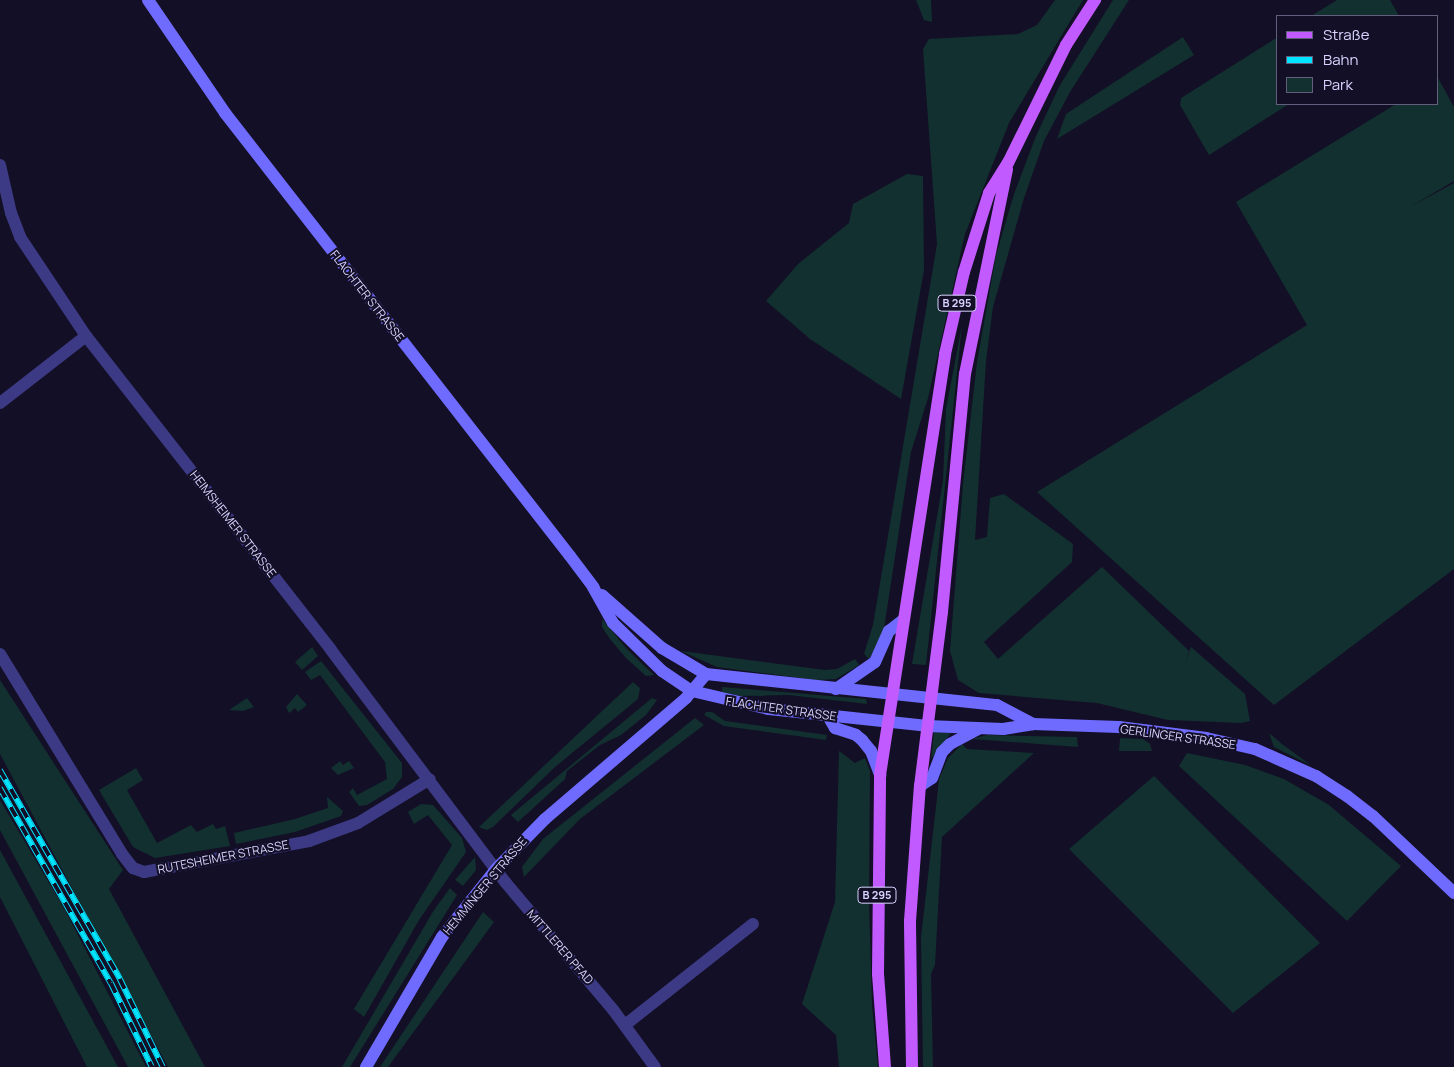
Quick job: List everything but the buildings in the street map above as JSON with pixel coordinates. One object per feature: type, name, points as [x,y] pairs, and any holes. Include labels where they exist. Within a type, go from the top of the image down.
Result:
[{"type":"main road","name":"FLACHTER STRASSE","points":[[148,0],[225,113],[593,587],[614,623],[633,645],[662,671],[692,691],[750,706],[927,726]]},
{"type":"main road","name":"B 295","points":[[886,1067],[878,974],[880,775],[945,354],[964,272],[989,193],[1008,163],[1066,45],[1095,0]]},
{"type":"main road","name":"B 295","points":[[912,1067],[910,915],[920,786],[966,374],[1008,163]]},
{"type":"main road","name":"FLACHTER STRASSE","points":[[593,587],[662,648],[706,674],[891,695],[930,697]]},
{"type":"main road","points":[[836,689],[874,662],[889,631],[903,620]]},
{"type":"main road","name":"HEMMINGER STRASSE","points":[[366,1067],[442,937],[496,869],[545,819],[692,691],[706,674]]},
{"type":"main road","name":"GERLINGER STRASSE","points":[[930,697],[998,705],[1033,724]]},
{"type":"main road","points":[[828,716],[835,728],[856,735],[862,740],[871,752],[880,775]]},
{"type":"main road","name":"GERLINGER STRASSE","points":[[927,726],[1003,729],[1033,724],[1161,732],[1206,738],[1262,752],[1316,776],[1347,796],[1454,893]]},
{"type":"main road","points":[[920,786],[932,778],[937,762],[950,744],[980,728]]},
{"type":"street","name":"HEIMSHEIMER STRASSE","points":[[0,165],[11,214],[20,237],[86,336],[430,779],[496,869]]},
{"type":"street","points":[[0,403],[86,336]]},
{"type":"street","name":"RUTESHEIMER STRASSE","points":[[0,654],[122,854],[132,868],[144,872],[309,840],[358,823],[430,779]]},
{"type":"street","name":"MITTLERER PFAD","points":[[496,869],[625,1025],[655,1067]]},
{"type":"street","points":[[625,1025],[753,924]]},
{"type":"green space","points":[[916,0],[931,0],[932,22],[924,20]]},
{"type":"green space","points":[[1055,0],[1083,0],[1009,123],[965,234],[928,398],[911,452],[883,635],[869,659],[864,654],[873,625],[937,244],[923,49],[929,39],[1018,34],[1037,25]]},
{"type":"green space","points":[[1113,0],[1129,0],[1070,92],[1044,141],[1024,198],[993,307],[986,361],[975,540],[987,537],[990,498],[1004,494],[1073,544],[1072,562],[984,642],[998,659],[1102,567],[1189,651],[1185,664],[1191,647],[1245,694],[1250,721],[1241,723],[1168,720],[1097,703],[979,693],[958,680],[950,651],[963,484],[977,362],[996,255],[1014,194],[1036,136],[1060,85]]},
{"type":"green space","points":[[1337,0],[1390,0],[1398,15],[1313,15]]},
{"type":"green space","points":[[1183,37],[1194,55],[1057,139],[1066,114]]},
{"type":"green space","points":[[1276,38],[1276,105],[1287,105],[1209,155],[1180,105],[1181,98]]},
{"type":"green space","points":[[1439,80],[1454,107],[1454,181],[1410,207],[1454,183],[1454,569],[1274,705],[1037,492],[1307,325],[1236,202],[1394,105],[1439,105]]},
{"type":"green space","points":[[907,174],[923,176],[924,270],[901,399],[810,339],[766,301],[798,264],[849,223],[853,204]]},
{"type":"green space","points":[[962,325],[926,665],[912,664],[943,481],[946,409]]},
{"type":"green space","points":[[602,619],[627,649],[654,675],[646,676],[626,658],[602,627]]},
{"type":"green space","points":[[312,647],[318,656],[302,670],[295,662]]},
{"type":"green space","points":[[681,651],[825,670],[837,669],[855,659],[859,665],[836,679],[816,680],[717,667]]},
{"type":"green space","points":[[321,661],[402,763],[402,777],[393,789],[367,805],[359,806],[349,792],[353,788],[357,795],[387,779],[385,762],[320,675],[311,680],[305,672]]},
{"type":"green space","points":[[0,680],[123,870],[109,889],[205,1067],[168,1067],[0,754]]},
{"type":"green space","points":[[633,682],[640,688],[638,699],[555,767],[493,827],[487,830],[479,827]]},
{"type":"green space","points":[[722,687],[866,699],[867,704],[789,695],[740,696],[722,692]]},
{"type":"green space","points":[[297,694],[307,705],[298,712],[295,708],[289,713],[286,707]]},
{"type":"green space","points":[[247,698],[254,707],[243,711],[229,710]]},
{"type":"green space","points":[[652,698],[657,700],[646,715],[621,735],[600,745],[567,771],[565,779],[518,822],[511,815]]},
{"type":"green space","points":[[706,712],[712,712],[725,721],[827,735],[826,740],[724,726],[704,715]]},
{"type":"green space","points":[[695,718],[704,725],[580,819],[524,877],[522,867],[543,839]]},
{"type":"green space","points":[[934,732],[951,733],[931,759]]},
{"type":"green space","points":[[1269,733],[1282,744],[1312,766],[1274,747]]},
{"type":"green space","points":[[987,735],[1077,737],[1078,747],[972,739]]},
{"type":"green space","points":[[1120,738],[1143,739],[1150,744],[1152,751],[1119,751]]},
{"type":"green space","points":[[962,744],[967,749],[1034,753],[942,837],[935,965],[931,974],[933,1067],[923,1067],[921,937],[939,779],[948,758]]},
{"type":"green space","points":[[839,751],[855,763],[865,758],[870,771],[869,902],[872,1005],[878,1067],[839,1067],[836,1035],[802,1004],[835,902]]},
{"type":"green space","points":[[1187,753],[1245,765],[1284,779],[1329,805],[1401,866],[1347,921],[1179,766]]},
{"type":"green space","points":[[340,761],[343,765],[349,761],[354,768],[338,775],[331,768]]},
{"type":"green space","points":[[136,768],[143,780],[127,790],[157,843],[191,825],[197,832],[213,824],[216,829],[225,826],[230,846],[155,858],[133,847],[99,790]]},
{"type":"green space","points":[[1154,776],[1320,943],[1233,1013],[1069,849]]},
{"type":"green space","points":[[327,797],[343,811],[341,816],[295,832],[236,844],[234,833],[295,819],[328,808]]},
{"type":"green space","points":[[0,800],[64,908],[146,1067],[128,1067],[0,830]]},
{"type":"green space","points":[[421,804],[433,805],[462,838],[466,852],[419,920],[364,1017],[354,1009],[452,845],[428,815],[414,824],[408,812]]},
{"type":"green space","points":[[0,850],[118,1067],[87,1067],[0,897]]},
{"type":"green space","points":[[475,857],[476,870],[463,886],[455,880]]},
{"type":"green space","points":[[450,888],[457,895],[350,1067],[342,1067],[434,910]]},
{"type":"green space","points":[[483,912],[494,922],[388,1067],[380,1067]]},
{"type":"railway","points":[[0,770],[120,979],[163,1067]]},
{"type":"railway","points":[[0,788],[111,983],[152,1067]]}]
